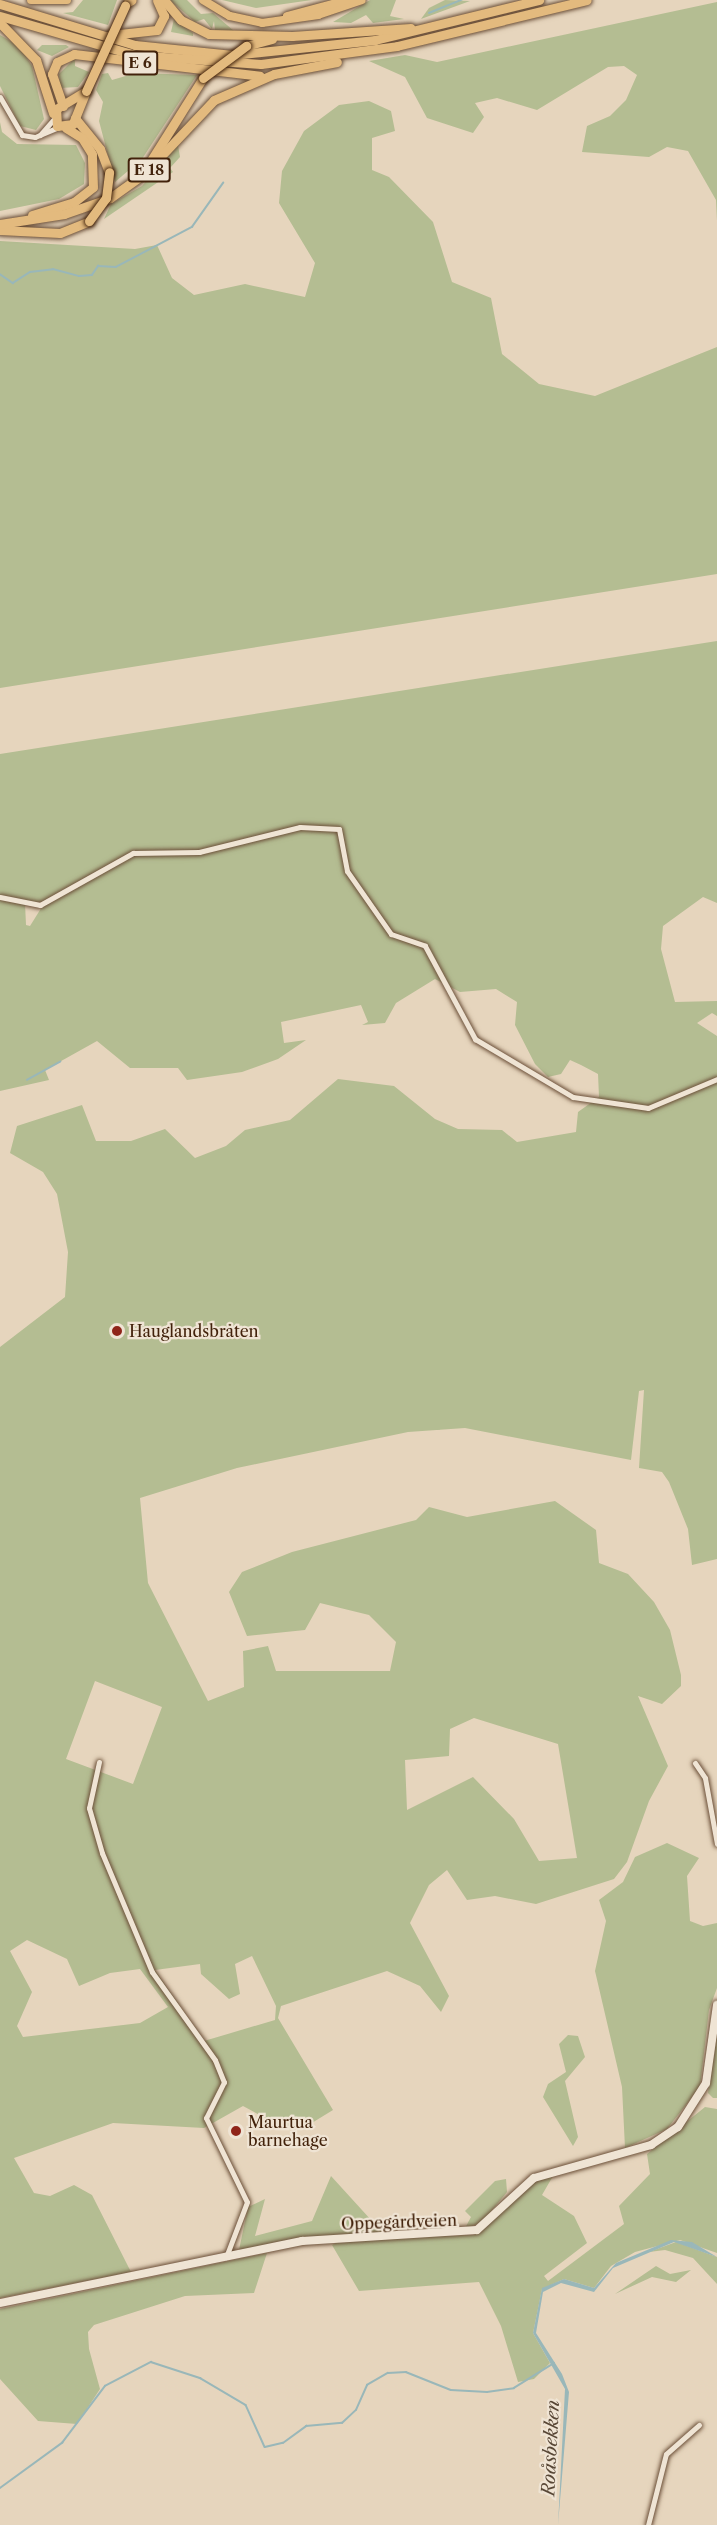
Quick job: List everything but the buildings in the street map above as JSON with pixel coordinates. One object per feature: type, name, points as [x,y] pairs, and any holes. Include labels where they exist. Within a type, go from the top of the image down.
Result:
[{"type":"highway","name":"E 6","points":[[92,35],[154,31],[164,18],[157,0]]},
{"type":"highway","points":[[164,0],[186,24],[209,34],[292,36]]},
{"type":"highway","name":"E 6","points":[[0,4],[92,35],[167,50],[260,54],[339,46],[446,24],[539,0]]},
{"type":"highway","name":"E 6","points":[[0,16],[95,46],[200,63],[283,63],[397,46],[587,0]]},
{"type":"highway","name":"E 6","points":[[58,122],[75,116],[129,2]]},
{"type":"highway","points":[[0,23],[36,60],[58,122],[89,148],[96,166],[93,187],[74,202],[32,215]]},
{"type":"highway","name":"E 18","points":[[0,222],[92,202],[132,179],[162,147],[203,78],[246,46],[292,36],[446,24]]},
{"type":"highway","name":"E 18","points":[[0,222],[79,210],[116,195],[150,168],[206,106],[274,74],[397,46]]},
{"type":"highway","name":"E 6","points":[[0,230],[60,233],[89,221],[106,198],[109,172],[100,149],[66,106],[52,74],[57,62],[74,54],[230,76],[274,74]]},
{"type":"highway","points":[[58,122],[66,106],[83,96]]},
{"type":"main road","points":[[31,0],[67,0]]},
{"type":"main road","points":[[202,0],[248,20],[303,19],[362,0]]},
{"type":"main road","points":[[248,20],[347,0]]},
{"type":"main road","name":"Oppegårdveien","points":[[0,2304],[321,2239],[468,2233],[486,2224],[534,2178],[656,2143],[683,2121],[704,2089],[717,2005]]},
{"type":"street","points":[[0,97],[18,132],[39,136],[58,122]]},
{"type":"street","points":[[0,897],[40,905],[133,853],[199,852],[300,827],[339,829],[347,871],[391,934],[425,946],[475,1039],[561,1094],[598,1102],[657,1106],[717,1079]]},
{"type":"street","points":[[99,1762],[89,1808],[102,1853],[152,1972],[215,2060],[224,2082],[206,2118],[247,2202],[226,2257]]},
{"type":"street","points":[[695,1763],[704,1774],[717,1844]]},
{"type":"street","points":[[648,2525],[666,2454],[699,2425]]},
{"type":"green space","points":[[83,0],[117,0],[108,25],[63,13],[73,12]]},
{"type":"green space","points":[[170,0],[187,0],[201,14],[213,13],[234,31],[215,30],[214,21],[212,29],[204,19],[195,22]]},
{"type":"green space","points":[[222,0],[312,0],[256,8]]},
{"type":"green space","points":[[370,0],[396,0],[390,16],[404,19],[373,23],[366,15],[351,23],[333,22]]},
{"type":"green space","points":[[445,0],[470,1],[421,19],[429,8]]},
{"type":"green space","points":[[717,2],[717,221],[716,200],[688,151],[667,147],[649,157],[582,152],[587,126],[610,116],[626,100],[637,75],[624,66],[608,67],[537,110],[497,98],[475,103],[484,117],[473,133],[427,118],[405,77],[369,61],[405,55],[437,62]]},
{"type":"green space","points":[[174,19],[193,33],[193,36],[171,32]]},
{"type":"green space","points":[[0,35],[19,46],[32,66],[44,119],[36,130],[20,126],[0,86]]},
{"type":"green space","points":[[42,45],[69,47],[52,56],[37,50]]},
{"type":"green space","points":[[75,58],[75,66],[89,72],[78,87],[60,88],[59,74]]},
{"type":"green space","points":[[108,73],[112,80],[136,73],[197,75],[142,159],[115,182],[99,121],[103,102],[96,90],[102,74]]},
{"type":"green space","points":[[369,101],[391,111],[395,131],[372,138],[372,170],[389,177],[433,222],[452,282],[491,298],[502,354],[539,384],[595,396],[717,347],[717,574],[0,688],[0,241],[135,249],[157,245],[172,278],[194,295],[245,284],[305,297],[315,263],[279,203],[282,171],[304,131],[339,105]]},
{"type":"green space","points":[[0,122],[2,132],[17,144],[76,145],[85,163],[84,184],[59,199],[0,211]]},
{"type":"green space","points":[[178,145],[180,157],[170,168],[173,172],[104,219],[111,204],[142,186]]},
{"type":"green space","points":[[717,641],[717,903],[703,897],[663,926],[661,949],[675,1002],[717,1001],[717,1016],[712,1013],[697,1023],[717,1036],[717,1559],[692,1565],[688,1529],[669,1482],[662,1472],[639,1468],[644,1390],[639,1391],[631,1460],[465,1428],[408,1432],[237,1468],[140,1498],[148,1583],[208,1701],[244,1687],[243,1651],[268,1646],[276,1671],[390,1671],[396,1642],[369,1615],[320,1603],[305,1630],[247,1636],[229,1592],[242,1572],[292,1552],[416,1520],[429,1507],[467,1517],[555,1501],[596,1530],[599,1563],[628,1574],[654,1602],[670,1630],[681,1675],[681,1686],[662,1704],[638,1696],[668,1766],[649,1801],[627,1862],[614,1879],[536,1904],[495,1896],[467,1900],[447,1870],[429,1885],[410,1923],[449,1996],[441,2012],[420,1986],[387,1971],[281,2006],[278,2018],[333,2110],[302,2129],[286,2129],[243,2106],[204,2128],[113,2123],[14,2158],[34,2193],[50,2196],[74,2185],[92,2195],[131,2272],[0,2298],[0,1347],[65,1297],[68,1252],[57,1194],[43,1172],[10,1153],[17,1126],[82,1105],[96,1141],[131,1141],[165,1129],[195,1158],[226,1146],[245,1130],[290,1120],[338,1079],[394,1086],[435,1119],[458,1129],[502,1130],[517,1142],[576,1132],[578,1112],[599,1097],[598,1074],[581,1065],[570,1060],[561,1074],[548,1077],[535,1064],[515,1025],[517,1002],[496,989],[460,992],[435,979],[396,1003],[385,1023],[362,1025],[368,1022],[361,1005],[281,1022],[284,1043],[306,1040],[278,1059],[242,1072],[187,1080],[178,1068],[130,1068],[97,1041],[45,1070],[49,1080],[0,1091],[0,754]],"holes":[[[45,902],[30,926],[26,925],[25,903]],[[95,1681],[162,1707],[133,1784],[66,1759]],[[474,1718],[558,1744],[577,1858],[539,1861],[514,1819],[473,1777],[407,1810],[405,1760],[449,1756],[450,1729]],[[27,1940],[67,1959],[79,1986],[110,1973],[140,1969],[168,2007],[140,2023],[23,2037],[17,2026],[32,1992],[10,1951]],[[252,1956],[276,2006],[275,2020],[204,2041],[155,1970],[200,1964],[201,1974],[229,1999],[240,1994],[235,1964]]]},
{"type":"green space","points":[[667,1843],[699,1858],[687,1876],[690,1921],[703,1926],[717,1923],[717,1988],[709,2010],[700,2087],[667,2129],[625,2148],[622,2087],[595,1971],[606,1921],[599,1900],[623,1882],[635,1857]]},
{"type":"green space","points":[[717,2026],[717,2098],[713,2098],[708,2093]]},
{"type":"green space","points":[[568,2035],[578,2036],[585,2057],[565,2081],[578,2137],[573,2146],[543,2097],[548,2084],[566,2072],[559,2044]]},
{"type":"green space","points":[[705,2107],[717,2109],[717,2253],[680,2240],[635,2252],[611,2266],[594,2288],[564,2279],[542,2289],[533,2333],[550,2363],[534,2379],[518,2382],[501,2326],[479,2282],[359,2291],[332,2245],[343,2239],[473,2235],[535,2181],[553,2176],[542,2195],[574,2216],[587,2243],[544,2276],[548,2281],[624,2224],[619,2206],[650,2174],[647,2154]]},
{"type":"green space","points":[[331,2176],[382,2232],[239,2250],[248,2207],[265,2199],[255,2236],[312,2221]]},
{"type":"green space","points":[[506,2179],[507,2192],[483,2221],[464,2230],[471,2217],[465,2211],[495,2181]]},
{"type":"green space","points":[[676,2242],[717,2257],[717,2284],[693,2258],[665,2250],[649,2252]]},
{"type":"green space","points":[[267,2253],[254,2293],[185,2296],[94,2325],[88,2332],[89,2349],[100,2389],[77,2424],[38,2421],[0,2379],[0,2309]]},
{"type":"green space","points":[[656,2266],[670,2274],[691,2270],[676,2282],[652,2277],[615,2294]]},
{"type":"water","points":[[671,2240],[692,2242],[717,2257],[674,2242],[613,2268],[594,2292],[561,2283],[543,2292],[536,2333],[562,2374],[569,2392],[558,2525],[565,2389],[533,2333],[542,2288],[564,2279],[594,2288],[616,2263]]},
{"type":"waterway","points":[[429,13],[462,0]]},
{"type":"waterway","points":[[0,274],[13,283],[30,272],[53,269],[79,276],[92,275],[98,266],[116,267],[192,227],[223,183]]},
{"type":"waterway","points":[[27,1080],[60,1062]]},
{"type":"waterway","points":[[0,2488],[62,2443],[105,2386],[151,2362],[200,2378],[246,2405],[265,2447],[283,2443],[306,2426],[342,2423],[356,2410],[367,2385],[388,2373],[406,2372],[451,2390],[487,2392],[514,2388],[554,2363]]},
{"type":"place","name":"Hauglandsbråten","points":[[117,1331]]},
{"type":"place","name":"Maurtua barnehage","points":[[236,2131]]},
{"type":"water label","name":"Roåsbekken","points":[[551,2448]]}]
